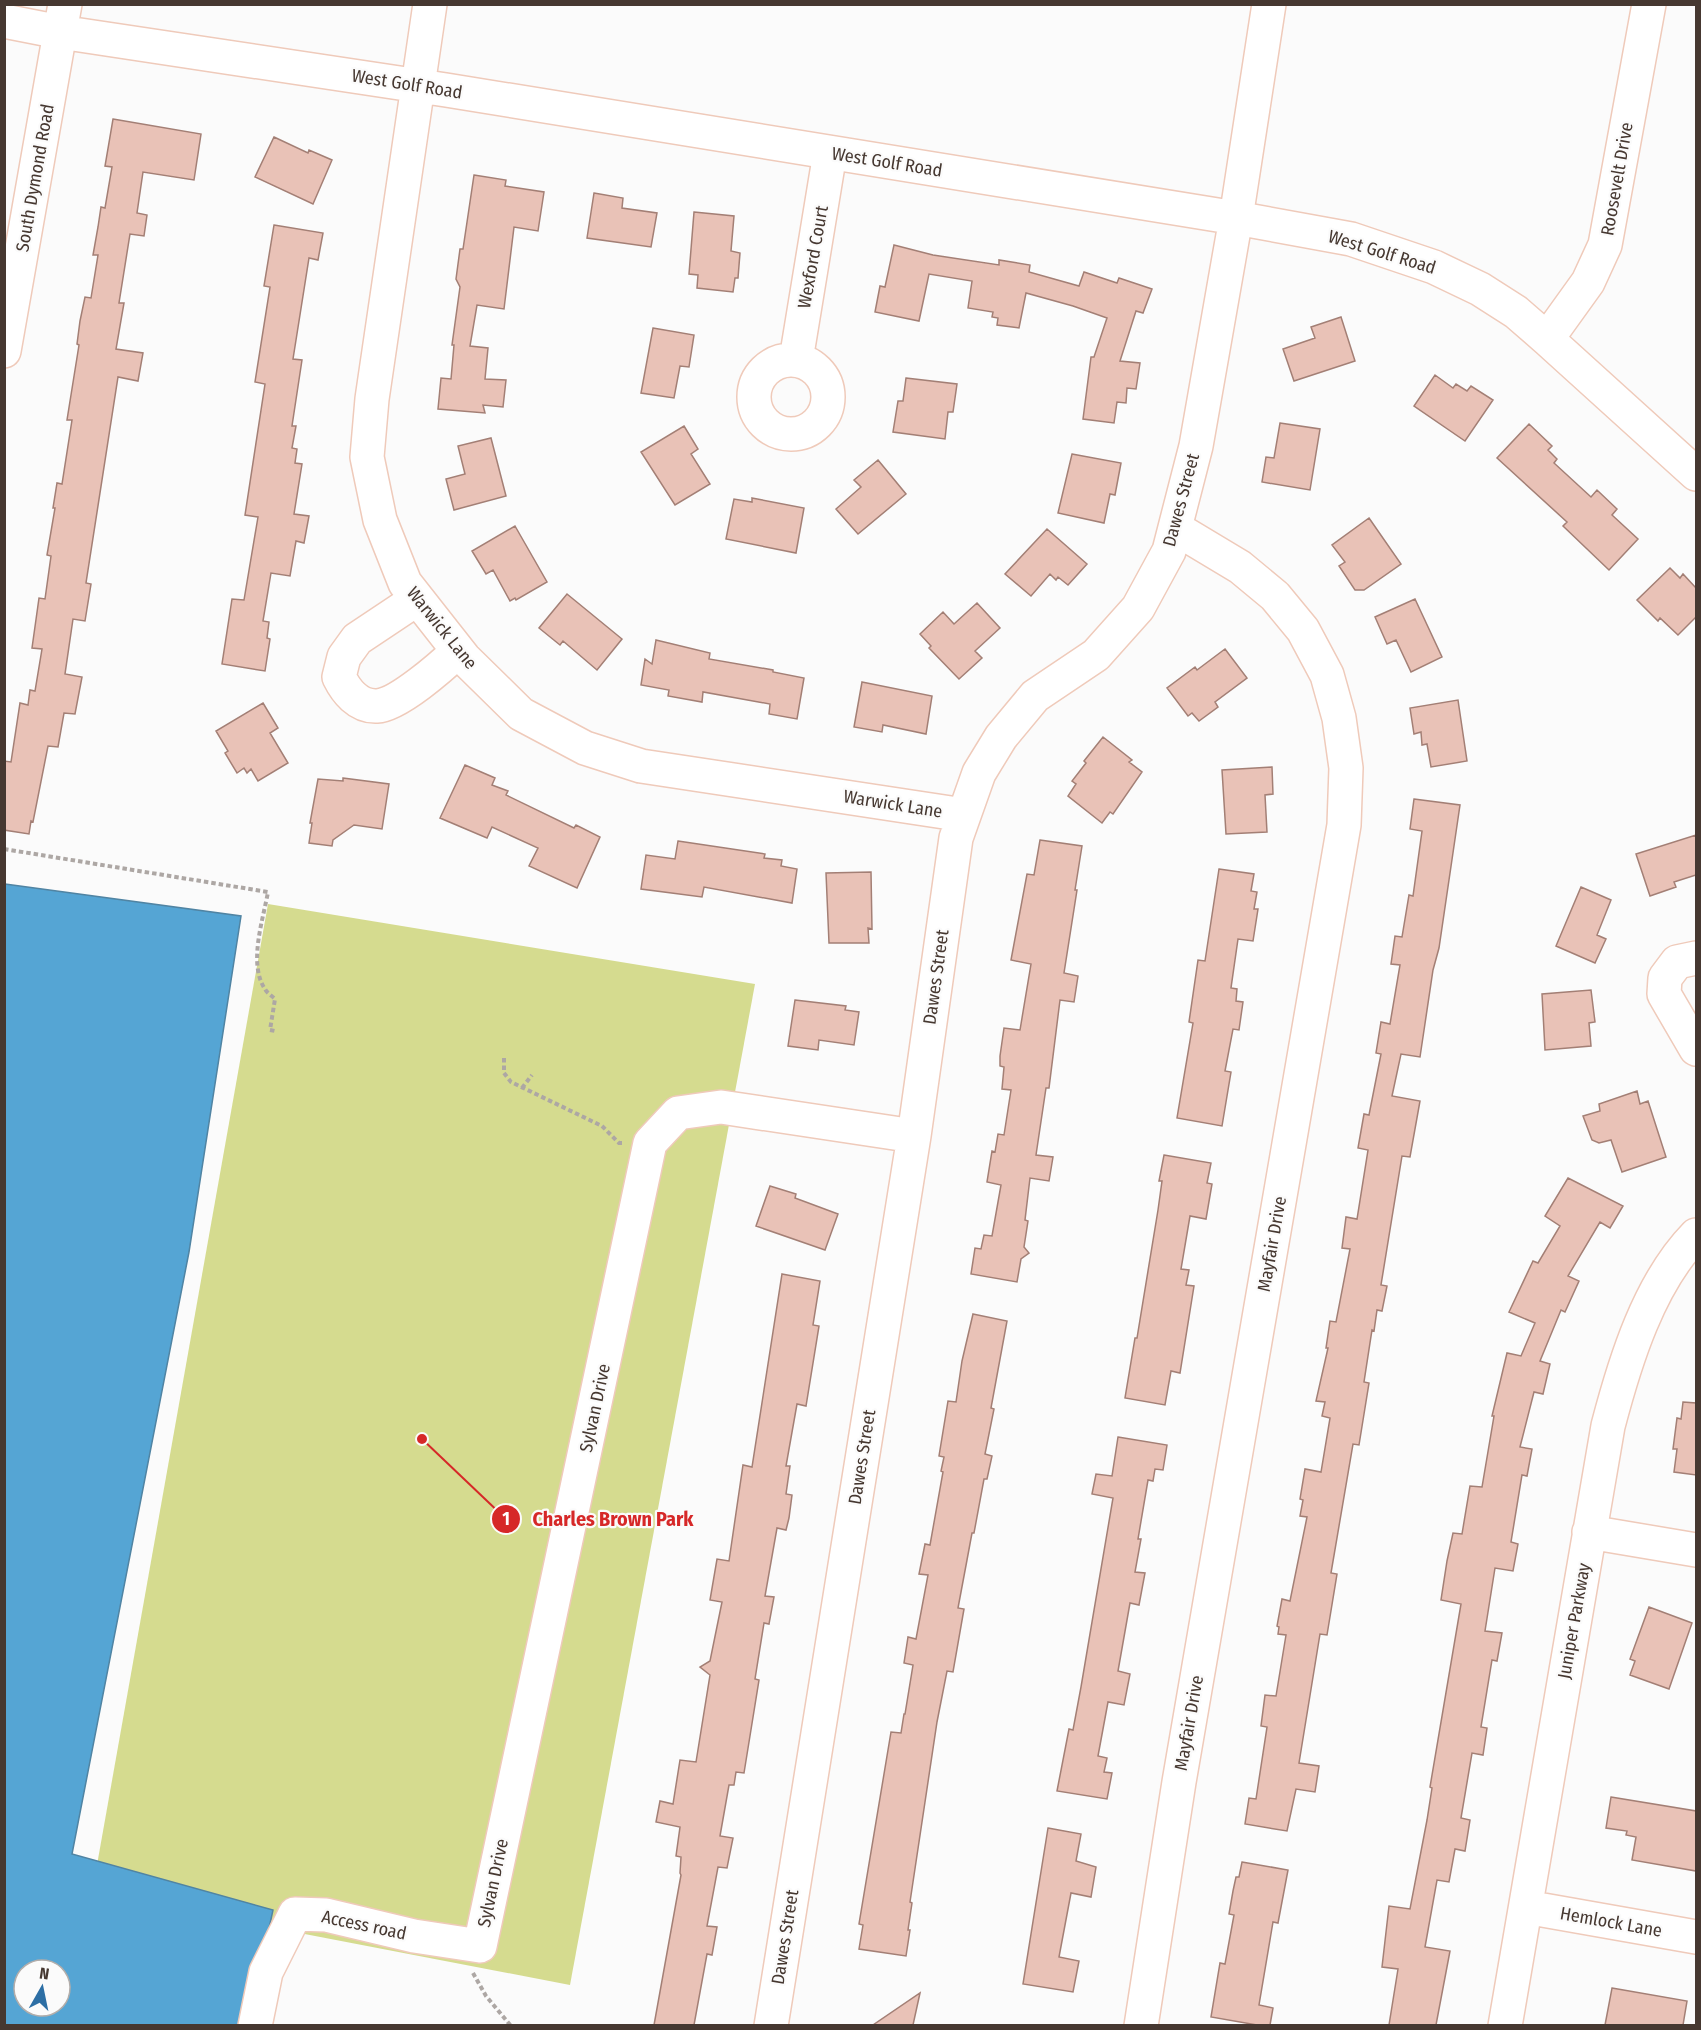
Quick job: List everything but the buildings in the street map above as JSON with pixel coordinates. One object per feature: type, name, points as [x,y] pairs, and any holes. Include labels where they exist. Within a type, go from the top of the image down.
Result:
[{"type":"street","name":"Warwick Lane","points":[[430,4],[372,399],[367,457],[380,520],[405,583],[458,651],[521,714],[585,748],[641,766],[964,815]]},
{"type":"street","name":"Dawes Street","points":[[771,2025],[914,1136],[956,838],[978,773],[1001,737],[1035,696],[1096,655],[1138,608],[1169,551],[1196,446],[1236,218],[1269,4]]},
{"type":"street","name":"Roosevelt Drive","points":[[1547,339],[1588,282],[1605,245],[1648,4]]},
{"type":"street","name":"West Golf Road","points":[[4,21],[63,18],[418,85],[1236,218],[1351,239],[1434,267],[1480,289],[1516,312],[1696,474]]},
{"type":"street","name":"South Dymond Road","points":[[4,351],[63,18]]},
{"type":"street","name":"Wexford Court","points":[[795,360],[830,153]]},
{"type":"street","name":"Mayfair Drive","points":[[1141,2025],[1181,1770],[1344,825],[1346,768],[1340,718],[1327,675],[1304,630],[1275,596],[1240,567],[1175,528]]},
{"type":"street","points":[[417,599],[357,639],[344,657],[339,677],[346,691],[363,704],[378,706],[393,701],[434,674],[458,651]]},
{"type":"street","points":[[1696,958],[1677,962],[1665,978],[1664,994],[1696,1049]]},
{"type":"street","name":"Sylvan Drive","points":[[473,1944],[650,1143],[678,1113],[721,1107],[914,1136]]},
{"type":"street","name":"Juniper Parkway","points":[[1505,2025],[1608,1426],[1623,1370],[1650,1306],[1680,1252],[1696,1235]]},
{"type":"street","points":[[1589,1533],[1696,1550]]},
{"type":"street","name":"Hemlock Lane","points":[[1526,1906],[1696,1937]]},
{"type":"street","name":"Access road","points":[[255,2025],[266,1972],[295,1914],[326,1915],[414,1936],[473,1944]]},
{"type":"path","points":[[4,849],[268,892],[256,959],[265,990],[275,999],[270,1030],[275,1031]]},
{"type":"path","points":[[504,1058],[504,1073],[511,1082],[602,1126],[619,1143],[650,1148]]},
{"type":"path","points":[[522,1088],[532,1075]]},
{"type":"path","points":[[473,1944],[474,1978],[510,2025]]},
{"type":"green space","points":[[268,904],[755,984],[570,1985],[92,1893]]},
{"type":"water","points":[[5,884],[241,916],[189,1252],[72,1854],[273,1910],[248,2025],[5,2025]]},
{"type":"place","name":"Charles Brown Park","points":[[422,1439]]}]
